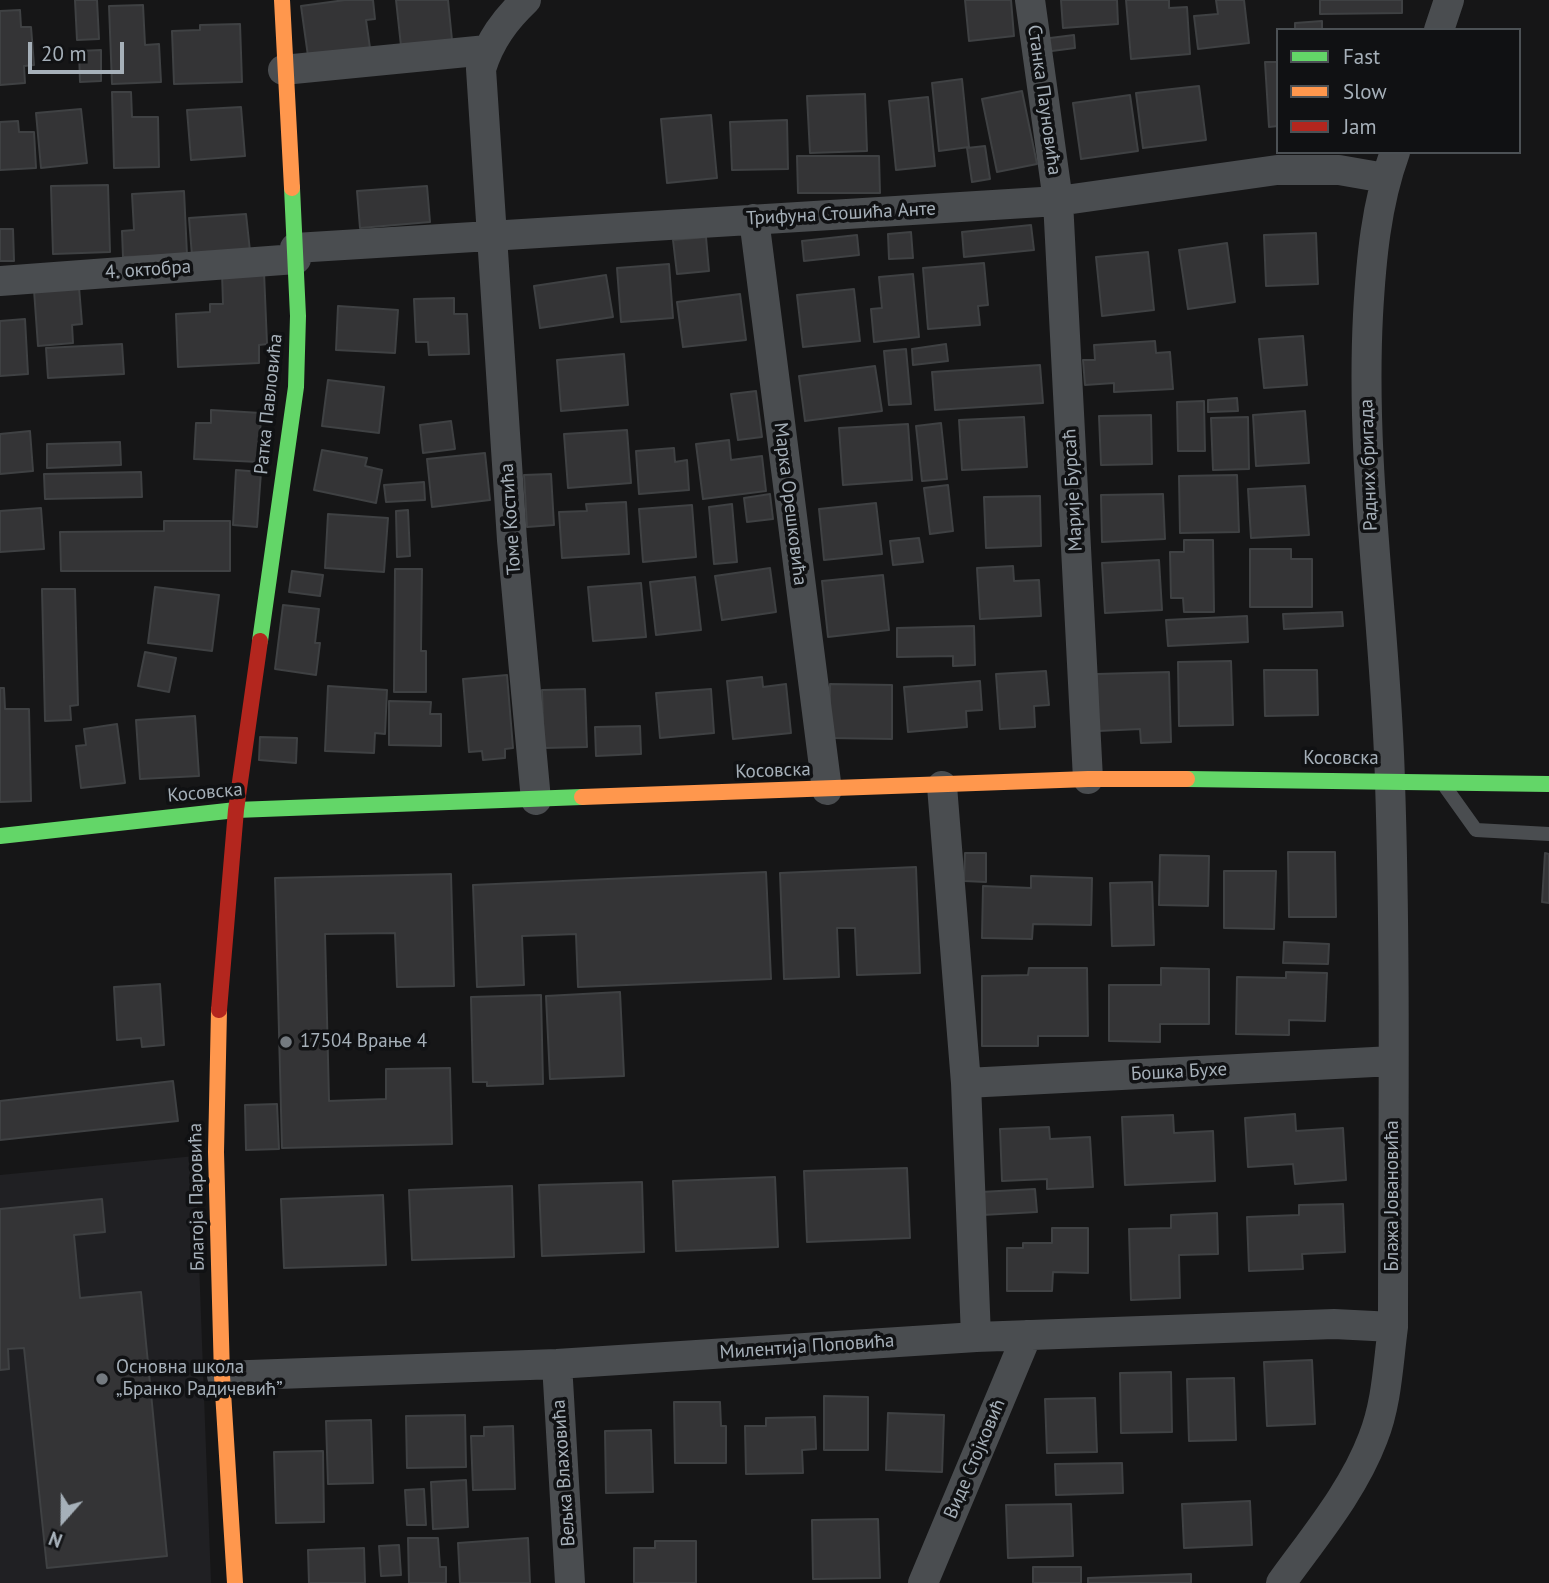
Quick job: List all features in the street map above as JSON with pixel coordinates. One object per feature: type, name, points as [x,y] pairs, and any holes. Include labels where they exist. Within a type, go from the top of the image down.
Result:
[{"type":"street","name":"Ратка Павловића","points":[[236,810],[296,387],[295,254],[283,71],[282,0]]},
{"type":"street","points":[[283,71],[487,50],[505,20],[526,0]]},
{"type":"street","name":"Станка Пауновића","points":[[1030,0],[1058,201]]},
{"type":"street","points":[[1440,28],[1449,0]]},
{"type":"street","name":"Томе Костића","points":[[487,50],[481,69],[512,540],[536,800]]},
{"type":"street","name":"Трифуна Стошића Анте","points":[[295,254],[492,237],[1058,201],[1277,170],[1339,170],[1390,165]]},
{"type":"street","name":"Радних бригада","points":[[1390,165],[1370,268],[1366,355],[1368,480],[1390,780]]},
{"type":"street","name":"Марије Бурсаћ","points":[[1058,201],[1088,779]]},
{"type":"street","name":"Марка Орешковића","points":[[754,219],[827,790]]},
{"type":"street","name":"4. октобра","points":[[0,281],[295,254]]},
{"type":"street","name":"Косовска","points":[[0,836],[236,810],[1088,779],[1390,780],[1549,784]]},
{"type":"street","name":"Блажа Јовановића","points":[[1281,1583],[1344,1495],[1374,1437],[1385,1395],[1393,1327],[1390,780]]},
{"type":"street","points":[[942,786],[966,1083],[976,1336]]},
{"type":"street","name":"Благоја Паровића","points":[[235,1583],[222,1377],[216,1152],[217,1038],[236,810]]},
{"type":"street","name":"Бошка Бухе","points":[[966,1083],[1393,1061]]},
{"type":"street","name":"Милентија Поповића","points":[[222,1377],[557,1364],[976,1336],[1334,1324],[1393,1327]]},
{"type":"street","name":"Виде Стојковић","points":[[923,1583],[1027,1335]]},
{"type":"street","name":"Вељка Влаховића","points":[[557,1364],[570,1583]]},
{"type":"lane","points":[[1441,781],[1476,830],[1549,834]]},
{"type":"shaded area","name":"Основна школа „Бранко Радичевић”","points":[[195,1156],[211,1583],[0,1583],[0,1175]]},
{"type":"building","points":[[75,0],[97,0],[99,39],[77,40]]},
{"type":"building","points":[[345,0],[373,0],[375,19],[366,20],[370,48],[308,56],[301,6]]},
{"type":"building","points":[[396,0],[448,0],[452,40],[401,46]]},
{"type":"building","points":[[965,0],[1011,0],[1014,36],[969,41]]},
{"type":"building","points":[[1061,0],[1117,0],[1118,24],[1063,28]]},
{"type":"building","points":[[1126,0],[1169,0],[1169,8],[1187,7],[1190,54],[1131,59]]},
{"type":"building","points":[[1216,0],[1244,0],[1249,43],[1198,49],[1194,16],[1218,14]]},
{"type":"building","points":[[1320,0],[1402,0],[1402,13],[1320,14]]},
{"type":"building","points":[[143,5],[145,45],[159,44],[161,82],[112,84],[109,6]]},
{"type":"building","points":[[20,10],[21,27],[31,27],[34,65],[24,66],[25,83],[0,85],[0,11]]},
{"type":"building","points":[[1322,21],[1322,28],[1295,28],[1295,23]]},
{"type":"building","points":[[240,24],[242,82],[174,84],[172,31],[200,30],[200,25]]},
{"type":"building","points":[[1074,35],[1075,48],[1044,52],[1042,39]]},
{"type":"building","points":[[101,50],[101,81],[80,82],[79,51]]},
{"type":"building","points":[[1265,62],[1276,62],[1276,126],[1269,127]]},
{"type":"building","points":[[962,79],[969,147],[939,151],[932,83]]},
{"type":"building","points":[[1199,86],[1206,140],[1143,148],[1136,93]]},
{"type":"building","points":[[1022,91],[1037,164],[997,172],[982,99]]},
{"type":"building","points":[[112,92],[131,92],[132,117],[158,117],[159,167],[114,168]]},
{"type":"building","points":[[865,94],[867,151],[810,153],[807,96]]},
{"type":"building","points":[[1130,95],[1138,151],[1081,159],[1073,103]]},
{"type":"building","points":[[928,97],[935,166],[896,170],[889,101]]},
{"type":"building","points":[[241,107],[245,156],[191,160],[187,110]]},
{"type":"building","points":[[81,109],[87,163],[41,168],[36,113]]},
{"type":"building","points":[[711,115],[717,178],[667,183],[661,119]]},
{"type":"building","points":[[787,120],[788,169],[732,170],[730,122]]},
{"type":"building","points":[[18,121],[19,132],[34,132],[36,168],[0,170],[0,122]]},
{"type":"building","points":[[985,146],[990,179],[972,182],[967,148]]},
{"type":"building","points":[[797,156],[879,156],[880,193],[798,193]]},
{"type":"building","points":[[108,185],[110,252],[53,254],[51,186]]},
{"type":"building","points":[[427,186],[430,222],[360,228],[357,191]]},
{"type":"building","points":[[184,191],[187,255],[123,257],[122,231],[134,230],[132,194]]},
{"type":"building","points":[[246,214],[250,251],[192,256],[189,218]]},
{"type":"building","points":[[1031,225],[1034,250],[964,257],[962,232]]},
{"type":"building","points":[[0,229],[13,229],[14,261],[0,261]]},
{"type":"building","points":[[911,232],[913,258],[889,259],[888,234]]},
{"type":"building","points":[[1316,233],[1318,284],[1266,286],[1264,235]]},
{"type":"building","points":[[857,235],[859,255],[804,261],[802,241]]},
{"type":"building","points":[[706,237],[709,271],[677,274],[673,240]]},
{"type":"building","points":[[1227,243],[1235,302],[1188,309],[1179,250]]},
{"type":"building","points":[[1148,252],[1154,310],[1102,316],[1096,257]]},
{"type":"building","points":[[984,263],[988,305],[978,306],[980,325],[928,329],[923,268]]},
{"type":"building","points":[[669,264],[673,318],[621,322],[617,268]]},
{"type":"building","points":[[264,272],[267,344],[259,345],[259,363],[178,367],[176,314],[210,312],[210,304],[223,304],[222,273]]},
{"type":"building","points":[[913,274],[919,337],[874,342],[871,309],[882,308],[879,277]]},
{"type":"building","points":[[606,275],[613,317],[540,328],[534,286]]},
{"type":"building","points":[[79,287],[82,324],[72,325],[73,343],[38,346],[34,290]]},
{"type":"building","points":[[854,289],[860,341],[803,347],[797,295]]},
{"type":"building","points":[[740,294],[746,340],[683,347],[677,302]]},
{"type":"building","points":[[454,298],[454,314],[467,314],[469,354],[429,355],[428,342],[416,342],[414,299]]},
{"type":"building","points":[[338,306],[398,310],[395,353],[336,350]]},
{"type":"building","points":[[25,319],[28,374],[0,376],[0,321]]},
{"type":"building","points":[[1303,336],[1307,385],[1264,388],[1259,339]]},
{"type":"building","points":[[1155,341],[1156,353],[1170,352],[1173,389],[1114,392],[1114,383],[1085,385],[1083,360],[1095,360],[1094,345]]},
{"type":"building","points":[[122,344],[124,374],[48,378],[46,348]]},
{"type":"building","points":[[946,344],[948,361],[913,365],[912,349]]},
{"type":"building","points":[[906,349],[911,404],[889,405],[884,351]]},
{"type":"building","points":[[624,354],[628,405],[561,411],[557,360]]},
{"type":"building","points":[[1040,365],[1043,403],[935,410],[932,372]]},
{"type":"building","points":[[875,366],[882,411],[805,421],[799,376]]},
{"type":"building","points":[[328,380],[384,387],[379,433],[322,426]]},
{"type":"building","points":[[756,391],[762,437],[738,440],[731,394]]},
{"type":"building","points":[[1237,398],[1238,411],[1208,412],[1208,400]]},
{"type":"building","points":[[1204,401],[1205,451],[1178,451],[1177,402]]},
{"type":"building","points":[[211,410],[261,413],[259,462],[194,459],[196,423],[211,423]]},
{"type":"building","points":[[1305,411],[1309,463],[1256,466],[1253,415]]},
{"type":"building","points":[[1151,415],[1152,464],[1101,465],[1099,416]]},
{"type":"building","points":[[1024,417],[1027,467],[962,470],[959,420]]},
{"type":"building","points":[[1248,417],[1249,469],[1213,470],[1211,418]]},
{"type":"building","points":[[451,421],[455,449],[423,453],[420,425]]},
{"type":"building","points":[[941,423],[947,479],[922,481],[916,426]]},
{"type":"building","points":[[908,424],[912,480],[843,485],[839,428]]},
{"type":"building","points":[[627,430],[631,483],[568,488],[564,434]]},
{"type":"building","points":[[30,431],[33,471],[0,474],[0,434]]},
{"type":"building","points":[[729,440],[731,460],[762,456],[766,491],[703,499],[696,444]]},
{"type":"building","points":[[120,442],[121,465],[47,468],[47,444]]},
{"type":"building","points":[[674,448],[675,462],[687,460],[689,490],[639,494],[636,451]]},
{"type":"building","points":[[322,450],[367,458],[365,466],[382,470],[376,503],[314,490]]},
{"type":"building","points":[[485,453],[490,500],[432,507],[427,459]]},
{"type":"building","points":[[236,470],[261,472],[257,527],[233,525]]},
{"type":"building","points":[[141,472],[142,497],[45,499],[44,474]]},
{"type":"building","points":[[551,474],[554,525],[527,527],[524,475]]},
{"type":"building","points":[[1237,475],[1239,532],[1180,533],[1179,476]]},
{"type":"building","points":[[424,482],[425,500],[386,502],[384,485]]},
{"type":"building","points":[[948,485],[953,531],[930,534],[924,488]]},
{"type":"building","points":[[1305,486],[1309,535],[1251,538],[1248,489]]},
{"type":"building","points":[[770,494],[773,519],[747,522],[744,498]]},
{"type":"building","points":[[1163,494],[1165,539],[1102,542],[1101,495]]},
{"type":"building","points":[[1040,496],[1041,546],[986,548],[984,497]]},
{"type":"building","points":[[626,502],[629,554],[562,558],[559,512],[587,511],[586,504]]},
{"type":"building","points":[[876,503],[882,554],[824,560],[819,509]]},
{"type":"building","points":[[732,504],[737,562],[714,564],[709,507]]},
{"type":"building","points":[[692,505],[696,557],[643,562],[639,509]]},
{"type":"building","points":[[41,508],[44,549],[0,552],[0,511]]},
{"type":"building","points":[[408,510],[410,556],[397,557],[396,511]]},
{"type":"building","points":[[328,514],[388,518],[384,572],[325,568]]},
{"type":"building","points":[[164,521],[230,521],[230,571],[61,571],[60,532],[164,531]]},
{"type":"building","points":[[919,538],[923,562],[893,565],[890,541]]},
{"type":"building","points":[[1184,540],[1213,540],[1214,612],[1184,612],[1183,598],[1171,598],[1170,552],[1184,552]]},
{"type":"building","points":[[1250,549],[1291,549],[1291,559],[1312,559],[1312,607],[1250,607]]},
{"type":"building","points":[[1159,560],[1162,610],[1105,613],[1102,563]]},
{"type":"building","points":[[1013,566],[1014,581],[1039,580],[1041,616],[980,619],[977,568]]},
{"type":"building","points":[[770,568],[776,612],[722,620],[715,576]]},
{"type":"building","points":[[395,569],[422,569],[421,651],[426,651],[426,692],[394,692]]},
{"type":"building","points":[[292,571],[323,575],[320,596],[289,592]]},
{"type":"building","points":[[883,575],[889,630],[828,637],[822,581]]},
{"type":"building","points":[[695,577],[701,630],[656,635],[650,582]]},
{"type":"building","points":[[641,583],[646,637],[593,641],[588,587]]},
{"type":"building","points":[[155,587],[219,595],[212,651],[148,643]]},
{"type":"building","points":[[42,589],[75,589],[78,705],[70,706],[71,720],[45,721]]},
{"type":"building","points":[[283,605],[319,609],[315,643],[320,643],[316,675],[275,669]]},
{"type":"building","points":[[1342,612],[1343,626],[1284,629],[1283,614]]},
{"type":"building","points":[[1247,616],[1248,642],[1168,646],[1166,620]]},
{"type":"building","points":[[974,626],[975,665],[953,666],[953,656],[897,657],[897,628]]},
{"type":"building","points":[[145,652],[176,658],[169,692],[138,686]]},
{"type":"building","points":[[1231,661],[1233,725],[1179,726],[1178,662]]},
{"type":"building","points":[[1264,670],[1317,670],[1318,715],[1265,716]]},
{"type":"building","points":[[1046,671],[1049,705],[1034,706],[1035,727],[1000,729],[996,674]]},
{"type":"building","points":[[1169,672],[1171,742],[1141,743],[1140,729],[1098,731],[1097,674]]},
{"type":"building","points":[[507,675],[513,748],[505,749],[505,758],[483,760],[482,751],[469,752],[463,679]]},
{"type":"building","points":[[762,677],[763,687],[786,684],[791,733],[733,739],[727,681]]},
{"type":"building","points":[[980,681],[982,710],[966,711],[967,727],[908,732],[904,687]]},
{"type":"building","points":[[830,684],[892,685],[892,739],[830,738]]},
{"type":"building","points":[[328,686],[387,690],[385,734],[375,733],[374,753],[325,751]]},
{"type":"building","points":[[0,688],[4,688],[5,709],[29,709],[31,801],[0,802]]},
{"type":"building","points":[[585,689],[587,747],[544,748],[542,690]]},
{"type":"building","points":[[711,689],[714,733],[660,738],[656,693]]},
{"type":"building","points":[[389,701],[431,702],[430,714],[441,714],[441,746],[389,745]]},
{"type":"building","points":[[195,716],[199,776],[140,779],[136,720]]},
{"type":"building","points":[[117,724],[125,783],[81,788],[76,746],[86,745],[84,729]]},
{"type":"building","points":[[640,726],[641,754],[596,756],[595,727]]},
{"type":"building","points":[[260,737],[297,738],[296,763],[259,760]]},
{"type":"building","points":[[1288,852],[1335,852],[1336,917],[1289,917]]},
{"type":"building","points":[[965,853],[986,853],[986,882],[964,881]]},
{"type":"building","points":[[1545,853],[1549,854],[1549,903],[1542,902]]},
{"type":"building","points":[[1160,855],[1209,856],[1208,906],[1159,905]]},
{"type":"building","points":[[916,867],[920,973],[857,975],[855,928],[837,928],[839,977],[784,979],[780,873]]},
{"type":"building","points":[[1224,871],[1276,871],[1274,929],[1224,928]]},
{"type":"building","points":[[766,872],[771,979],[578,987],[576,934],[522,936],[524,985],[477,987],[473,885]]},
{"type":"building","points":[[451,874],[454,986],[397,987],[395,933],[325,934],[329,1101],[386,1099],[386,1069],[450,1068],[452,1144],[282,1148],[275,878]]},
{"type":"building","points":[[1031,876],[1092,878],[1091,925],[1033,924],[1032,939],[982,938],[983,886],[1031,888]]},
{"type":"building","points":[[1152,882],[1154,945],[1112,946],[1110,883]]},
{"type":"building","points":[[1284,942],[1329,944],[1328,964],[1283,963]]},
{"type":"building","points":[[1029,968],[1087,968],[1088,1036],[1038,1036],[1038,1046],[982,1046],[982,976],[1028,975]]},
{"type":"building","points":[[1161,968],[1209,969],[1209,1024],[1160,1024],[1160,1042],[1109,1041],[1109,985],[1161,985]]},
{"type":"building","points":[[1286,972],[1327,973],[1325,1021],[1289,1020],[1289,1035],[1236,1034],[1237,977],[1286,978]]},
{"type":"building","points":[[160,984],[164,1045],[142,1047],[141,1038],[117,1040],[114,987]]},
{"type":"building","points":[[620,992],[624,1076],[550,1079],[546,996]]},
{"type":"building","points":[[541,995],[543,1084],[487,1086],[487,1082],[473,1082],[471,997]]},
{"type":"building","points":[[173,1081],[178,1121],[0,1140],[0,1101]]},
{"type":"building","points":[[277,1104],[279,1149],[246,1150],[245,1105]]},
{"type":"building","points":[[1295,1114],[1296,1131],[1343,1128],[1346,1180],[1295,1184],[1293,1164],[1248,1167],[1245,1118]]},
{"type":"building","points":[[1173,1115],[1174,1133],[1213,1131],[1215,1181],[1125,1185],[1122,1117]]},
{"type":"building","points":[[1049,1127],[1050,1139],[1090,1137],[1093,1187],[1047,1189],[1047,1179],[1002,1181],[1000,1129]]},
{"type":"building","points":[[907,1168],[910,1238],[807,1242],[804,1171]]},
{"type":"building","points":[[775,1177],[778,1247],[676,1251],[673,1181]]},
{"type":"building","points":[[642,1182],[644,1252],[542,1256],[539,1185]]},
{"type":"building","points":[[512,1186],[514,1257],[412,1260],[409,1190]]},
{"type":"building","points":[[1035,1189],[1037,1212],[982,1215],[981,1192]]},
{"type":"building","points":[[383,1195],[386,1265],[284,1268],[281,1199]]},
{"type":"building","points":[[102,1199],[105,1232],[74,1235],[80,1298],[141,1292],[167,1556],[47,1568],[24,1348],[8,1349],[9,1369],[0,1370],[0,1209]]},
{"type":"building","points":[[1343,1204],[1345,1252],[1302,1254],[1303,1269],[1249,1271],[1247,1217],[1299,1215],[1299,1205]]},
{"type":"building","points":[[1217,1213],[1218,1254],[1179,1255],[1180,1298],[1131,1300],[1129,1229],[1171,1228],[1171,1215]]},
{"type":"building","points":[[1052,1228],[1088,1228],[1088,1273],[1053,1272],[1052,1291],[1007,1291],[1007,1248],[1023,1248],[1023,1243],[1052,1243]]},
{"type":"building","points":[[1312,1360],[1315,1424],[1267,1426],[1264,1362]]},
{"type":"building","points":[[1171,1372],[1172,1432],[1121,1433],[1120,1373]]},
{"type":"building","points":[[1234,1378],[1236,1440],[1189,1441],[1187,1379]]},
{"type":"building","points":[[824,1396],[868,1397],[868,1450],[824,1450]]},
{"type":"building","points":[[1095,1398],[1097,1452],[1047,1453],[1045,1399]]},
{"type":"building","points":[[674,1402],[720,1402],[721,1426],[726,1426],[726,1463],[675,1463]]},
{"type":"building","points":[[888,1413],[944,1415],[942,1472],[886,1470]]},
{"type":"building","points":[[465,1415],[466,1467],[407,1468],[406,1416]]},
{"type":"building","points":[[815,1417],[816,1449],[802,1450],[803,1473],[746,1474],[745,1426],[766,1426],[766,1418]]},
{"type":"building","points":[[371,1420],[373,1483],[328,1484],[326,1421]]},
{"type":"building","points":[[513,1426],[515,1489],[473,1490],[471,1436],[484,1436],[484,1427]]},
{"type":"building","points":[[651,1430],[653,1492],[606,1493],[605,1431]]},
{"type":"building","points":[[323,1451],[324,1522],[276,1523],[274,1452]]},
{"type":"building","points":[[1122,1463],[1123,1493],[1056,1495],[1055,1464]]},
{"type":"building","points":[[466,1480],[468,1527],[433,1529],[431,1482]]},
{"type":"building","points":[[424,1489],[426,1525],[407,1525],[405,1490]]},
{"type":"building","points":[[1250,1501],[1252,1545],[1184,1548],[1182,1504]]},
{"type":"building","points":[[1071,1504],[1073,1556],[1008,1558],[1006,1505]]},
{"type":"building","points":[[878,1519],[880,1578],[813,1579],[812,1520]]},
{"type":"building","points":[[408,1538],[438,1538],[440,1567],[446,1567],[446,1583],[409,1583]]},
{"type":"building","points":[[528,1538],[530,1583],[460,1583],[458,1543]]},
{"type":"building","points":[[655,1541],[696,1541],[696,1583],[634,1583],[634,1548],[655,1548]]},
{"type":"building","points":[[399,1545],[401,1575],[381,1576],[379,1546]]},
{"type":"building","points":[[364,1548],[365,1583],[309,1583],[308,1550]]},
{"type":"building","points":[[1033,1567],[1081,1567],[1081,1583],[1033,1583]]},
{"type":"building","points":[[1191,1574],[1191,1583],[1088,1583],[1088,1578]]},
{"type":"traffic: fast","points":[[260,641],[296,387],[298,316],[292,188]]},
{"type":"traffic: fast","points":[[1187,779],[1549,784]]},
{"type":"traffic: fast","points":[[0,836],[236,810],[582,797]]},
{"type":"traffic: slow","points":[[282,0],[292,188]]},
{"type":"traffic: slow","points":[[582,797],[1088,779],[1187,779]]},
{"type":"traffic: slow","points":[[219,1010],[216,1152],[222,1376],[235,1583]]},
{"type":"traffic: jam","points":[[219,1010],[236,810],[260,641]]},
{"type":"place","name":"17504 Врање 4","points":[[286,1042]]},
{"type":"place","name":"Основна школа „Бранко Радичевић”","points":[[102,1379]]}]
